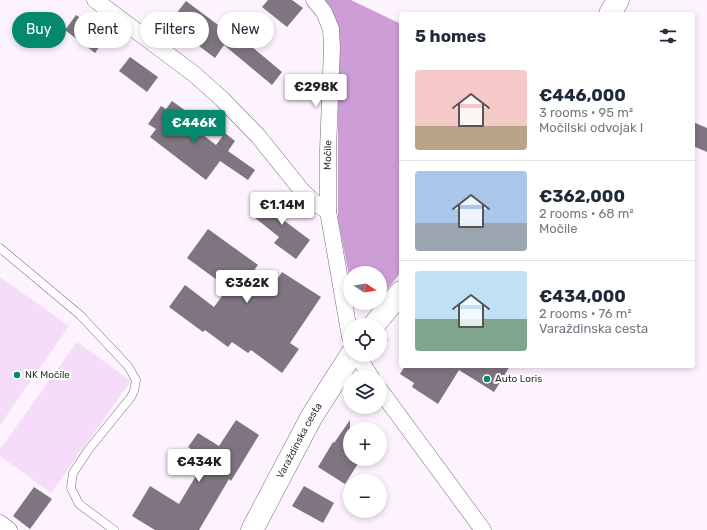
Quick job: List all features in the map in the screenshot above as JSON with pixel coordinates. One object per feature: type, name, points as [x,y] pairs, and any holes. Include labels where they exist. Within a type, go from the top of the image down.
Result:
[{"type":"main road","points":[[611,12],[618,0]]},
{"type":"main road","points":[[380,318],[399,294]]},
{"type":"main road","name":"Varaždinska cesta","points":[[252,530],[312,416],[347,362]]},
{"type":"street","points":[[95,0],[194,74],[222,99],[258,136],[304,192],[316,204],[328,211]]},
{"type":"street","name":"Močile","points":[[314,0],[324,12],[331,29],[332,42],[328,150],[328,211],[347,318]]},
{"type":"street","points":[[387,400],[483,530]]},
{"type":"street","points":[[0,523],[9,530]]},
{"type":"lane","points":[[0,248],[80,315],[128,366],[136,380],[131,397],[89,448],[73,473],[72,488],[80,504],[114,530]]},
{"type":"shaded area","points":[[322,0],[351,0],[399,23],[399,275],[387,290],[387,266],[347,266],[338,220],[338,43]]},
{"type":"shaded area","name":"NK Močile","points":[[0,277],[69,326],[0,425]]},
{"type":"shaded area","points":[[77,342],[131,381],[51,493],[0,456],[0,449]]},
{"type":"building","points":[[268,0],[292,0],[303,8],[287,27],[274,17],[274,12],[268,12],[262,7]]},
{"type":"building","points":[[186,1],[201,12],[178,12]]},
{"type":"building","points":[[74,18],[74,37],[66,31]]},
{"type":"building","points":[[209,18],[217,24],[217,48],[222,48],[215,58],[202,48],[209,48]]},
{"type":"building","points":[[88,48],[99,48],[95,53]]},
{"type":"building","points":[[228,48],[253,48],[282,72],[272,85]]},
{"type":"building","points":[[130,57],[158,77],[147,92],[119,71]]},
{"type":"building","points":[[172,101],[190,114],[185,121],[216,145],[225,133],[235,141],[228,151],[255,170],[248,180],[220,161],[206,180],[150,137],[156,129],[148,124],[161,106],[166,109]]},
{"type":"building","points":[[695,123],[707,128],[707,152],[695,147]]},
{"type":"building","points":[[273,192],[291,207],[282,219],[310,240],[296,259],[274,243],[279,237],[254,217]]},
{"type":"building","points":[[208,229],[258,265],[252,273],[272,287],[282,272],[321,297],[290,343],[299,349],[282,373],[251,350],[248,353],[232,342],[228,347],[205,330],[203,332],[169,307],[185,285],[214,307],[228,288],[187,258]]},
{"type":"building","points":[[404,368],[509,368],[494,392],[459,370],[438,404],[412,387],[414,383],[400,374]]},
{"type":"building","points":[[236,420],[259,435],[231,481],[229,479],[199,530],[155,530],[132,516],[150,486],[179,504],[206,459],[188,447],[198,433],[219,446]]},
{"type":"building","points":[[343,430],[343,466],[357,466],[351,474],[343,474],[343,483],[318,467],[333,442],[334,443]]},
{"type":"building","points":[[304,486],[334,503],[323,523],[292,506]]},
{"type":"building","points":[[34,487],[52,499],[30,529],[13,516]]},
{"type":"place","name":"NK Močile","points":[[17,375]]},
{"type":"place","name":"Auto Loris","points":[[487,379]]}]
